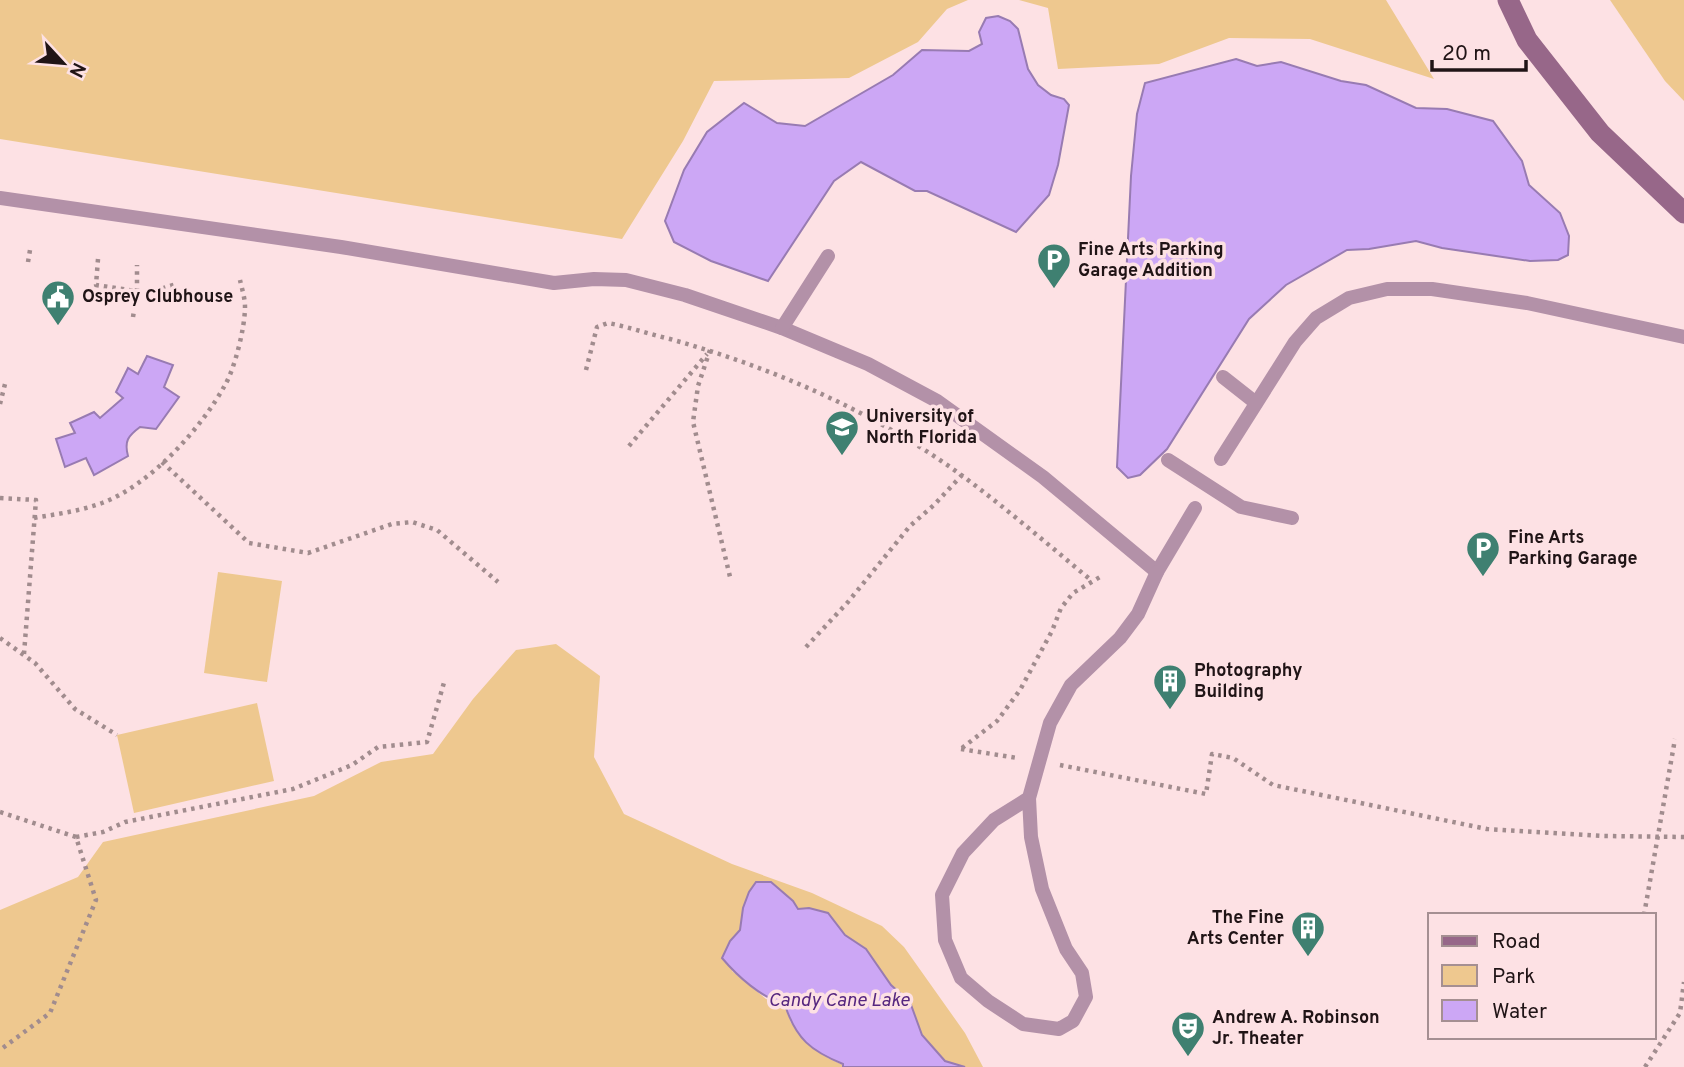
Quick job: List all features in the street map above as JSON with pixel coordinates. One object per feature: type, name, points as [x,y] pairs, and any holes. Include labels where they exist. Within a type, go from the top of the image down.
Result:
[{"type":"street","points":[[1507,0],[1527,40],[1600,133],[1684,213]]},
{"type":"lane","points":[[0,198],[341,247],[554,283],[594,279],[626,280],[685,295],[782,328],[867,364],[937,401],[1043,477],[1157,572]]},
{"type":"lane","points":[[782,328],[828,256]]},
{"type":"lane","points":[[1221,459],[1295,342],[1316,318],[1349,298],[1387,289],[1432,289],[1527,303],[1684,337]]},
{"type":"lane","points":[[1223,377],[1256,403]]},
{"type":"lane","points":[[1168,460],[1241,507],[1292,518]]},
{"type":"lane","points":[[1029,798],[994,820],[963,853],[942,895],[945,940],[961,978],[988,1001],[1023,1024],[1059,1029],[1073,1021],[1086,997],[1082,973],[1066,949],[1042,890],[1031,837],[1029,798],[1050,723],[1071,685],[1120,638],[1138,614],[1157,572],[1195,508]]},
{"type":"path","points":[[28,262],[30,250]]},
{"type":"path","points":[[98,259],[95,285],[148,293],[176,284]]},
{"type":"path","points":[[133,317],[137,265]]},
{"type":"path","points":[[33,518],[104,502],[135,485],[196,429],[227,384],[240,338],[245,307],[240,280]]},
{"type":"path","points":[[586,370],[597,327],[608,323],[710,351],[793,381],[874,420],[961,475],[1023,522],[1092,581]]},
{"type":"path","points":[[629,446],[710,351]]},
{"type":"path","points":[[710,351],[698,386],[693,422],[731,581]]},
{"type":"path","points":[[0,404],[5,384]]},
{"type":"path","points":[[162,462],[249,543],[308,553],[392,524],[412,522],[437,530],[498,582]]},
{"type":"path","points":[[806,647],[848,602],[910,526],[934,505],[961,475]]},
{"type":"path","points":[[0,498],[36,500],[24,654]]},
{"type":"path","points":[[1100,577],[1073,593],[1061,608],[1052,631],[1020,690],[997,721],[961,749],[1040,761],[1206,794],[1212,754],[1233,758],[1273,785],[1487,829],[1604,836],[1684,837]]},
{"type":"path","points":[[0,638],[35,663],[75,709],[117,735]]},
{"type":"path","points":[[0,812],[76,837],[103,832],[125,822],[293,789],[352,765],[378,747],[428,742],[445,679]]},
{"type":"path","points":[[1644,913],[1675,739]]},
{"type":"path","points":[[0,1050],[50,1013],[96,900],[76,837]]},
{"type":"path","points":[[1645,1067],[1680,1013],[1684,982]]},
{"type":"green space","points":[[0,0],[968,0],[947,9],[918,42],[849,78],[714,81],[683,141],[622,239],[0,139]]},
{"type":"green space","points":[[1019,0],[1386,0],[1434,79],[1310,39],[1229,38],[1159,64],[1058,69],[1048,8]]},
{"type":"green space","points":[[1610,0],[1684,0],[1684,101],[1665,81]]},
{"type":"green space","points":[[218,572],[282,581],[267,682],[204,673]]},
{"type":"green space","points":[[556,644],[600,676],[594,757],[624,814],[732,864],[812,893],[882,926],[904,947],[965,1033],[983,1067],[965,1067],[945,1061],[922,1035],[910,1002],[891,985],[866,949],[845,935],[828,913],[798,909],[793,901],[743,908],[740,930],[730,941],[732,971],[766,999],[785,1005],[791,1023],[828,1058],[843,1067],[0,1067],[0,910],[78,877],[103,842],[314,796],[381,762],[433,754],[473,699],[516,650]]},
{"type":"green space","points":[[257,703],[274,781],[134,813],[117,735]]},
{"type":"water","points":[[998,16],[1010,21],[1018,29],[1028,69],[1038,85],[1051,95],[1064,99],[1069,105],[1058,165],[1049,195],[1016,232],[927,191],[915,191],[861,162],[834,181],[768,281],[711,261],[674,242],[665,221],[684,170],[707,132],[744,103],[777,123],[805,126],[893,75],[922,50],[969,51],[982,44],[979,32],[986,18]]},
{"type":"water","points":[[1236,59],[1257,66],[1281,62],[1341,81],[1366,85],[1416,108],[1447,109],[1493,121],[1522,161],[1529,185],[1560,213],[1569,236],[1568,255],[1558,260],[1530,261],[1442,248],[1416,241],[1347,250],[1286,285],[1249,319],[1167,449],[1140,475],[1128,478],[1117,467],[1131,176],[1137,114],[1145,83]]},
{"type":"water","points":[[147,356],[173,365],[164,387],[179,397],[156,429],[140,427],[128,439],[128,456],[94,475],[86,458],[65,467],[56,439],[75,433],[70,423],[94,412],[100,418],[123,398],[116,392],[128,368],[138,374]]},
{"type":"water","name":"Candy Cane Lake","points":[[756,882],[771,882],[793,901],[798,909],[809,908],[828,913],[845,935],[866,949],[891,985],[910,1002],[922,1035],[945,1061],[965,1067],[843,1067],[843,1064],[813,1049],[794,1027],[785,1005],[750,986],[722,958],[730,941],[740,930],[743,908]]},
{"type":"place","name":"Fine Arts Parking Garage Addition","points":[[1054,290]]},
{"type":"place","name":"Osprey Clubhouse","points":[[58,327]]},
{"type":"place","name":"University of North Florida","points":[[842,457]]},
{"type":"place","name":"Fine Arts Parking Garage","points":[[1483,578]]},
{"type":"place","name":"Photography Building","points":[[1170,711]]},
{"type":"place","name":"The Fine Arts Center","points":[[1308,958]]},
{"type":"place","name":"Andrew A. Robinson Jr. Theater","points":[[1188,1058]]}]
